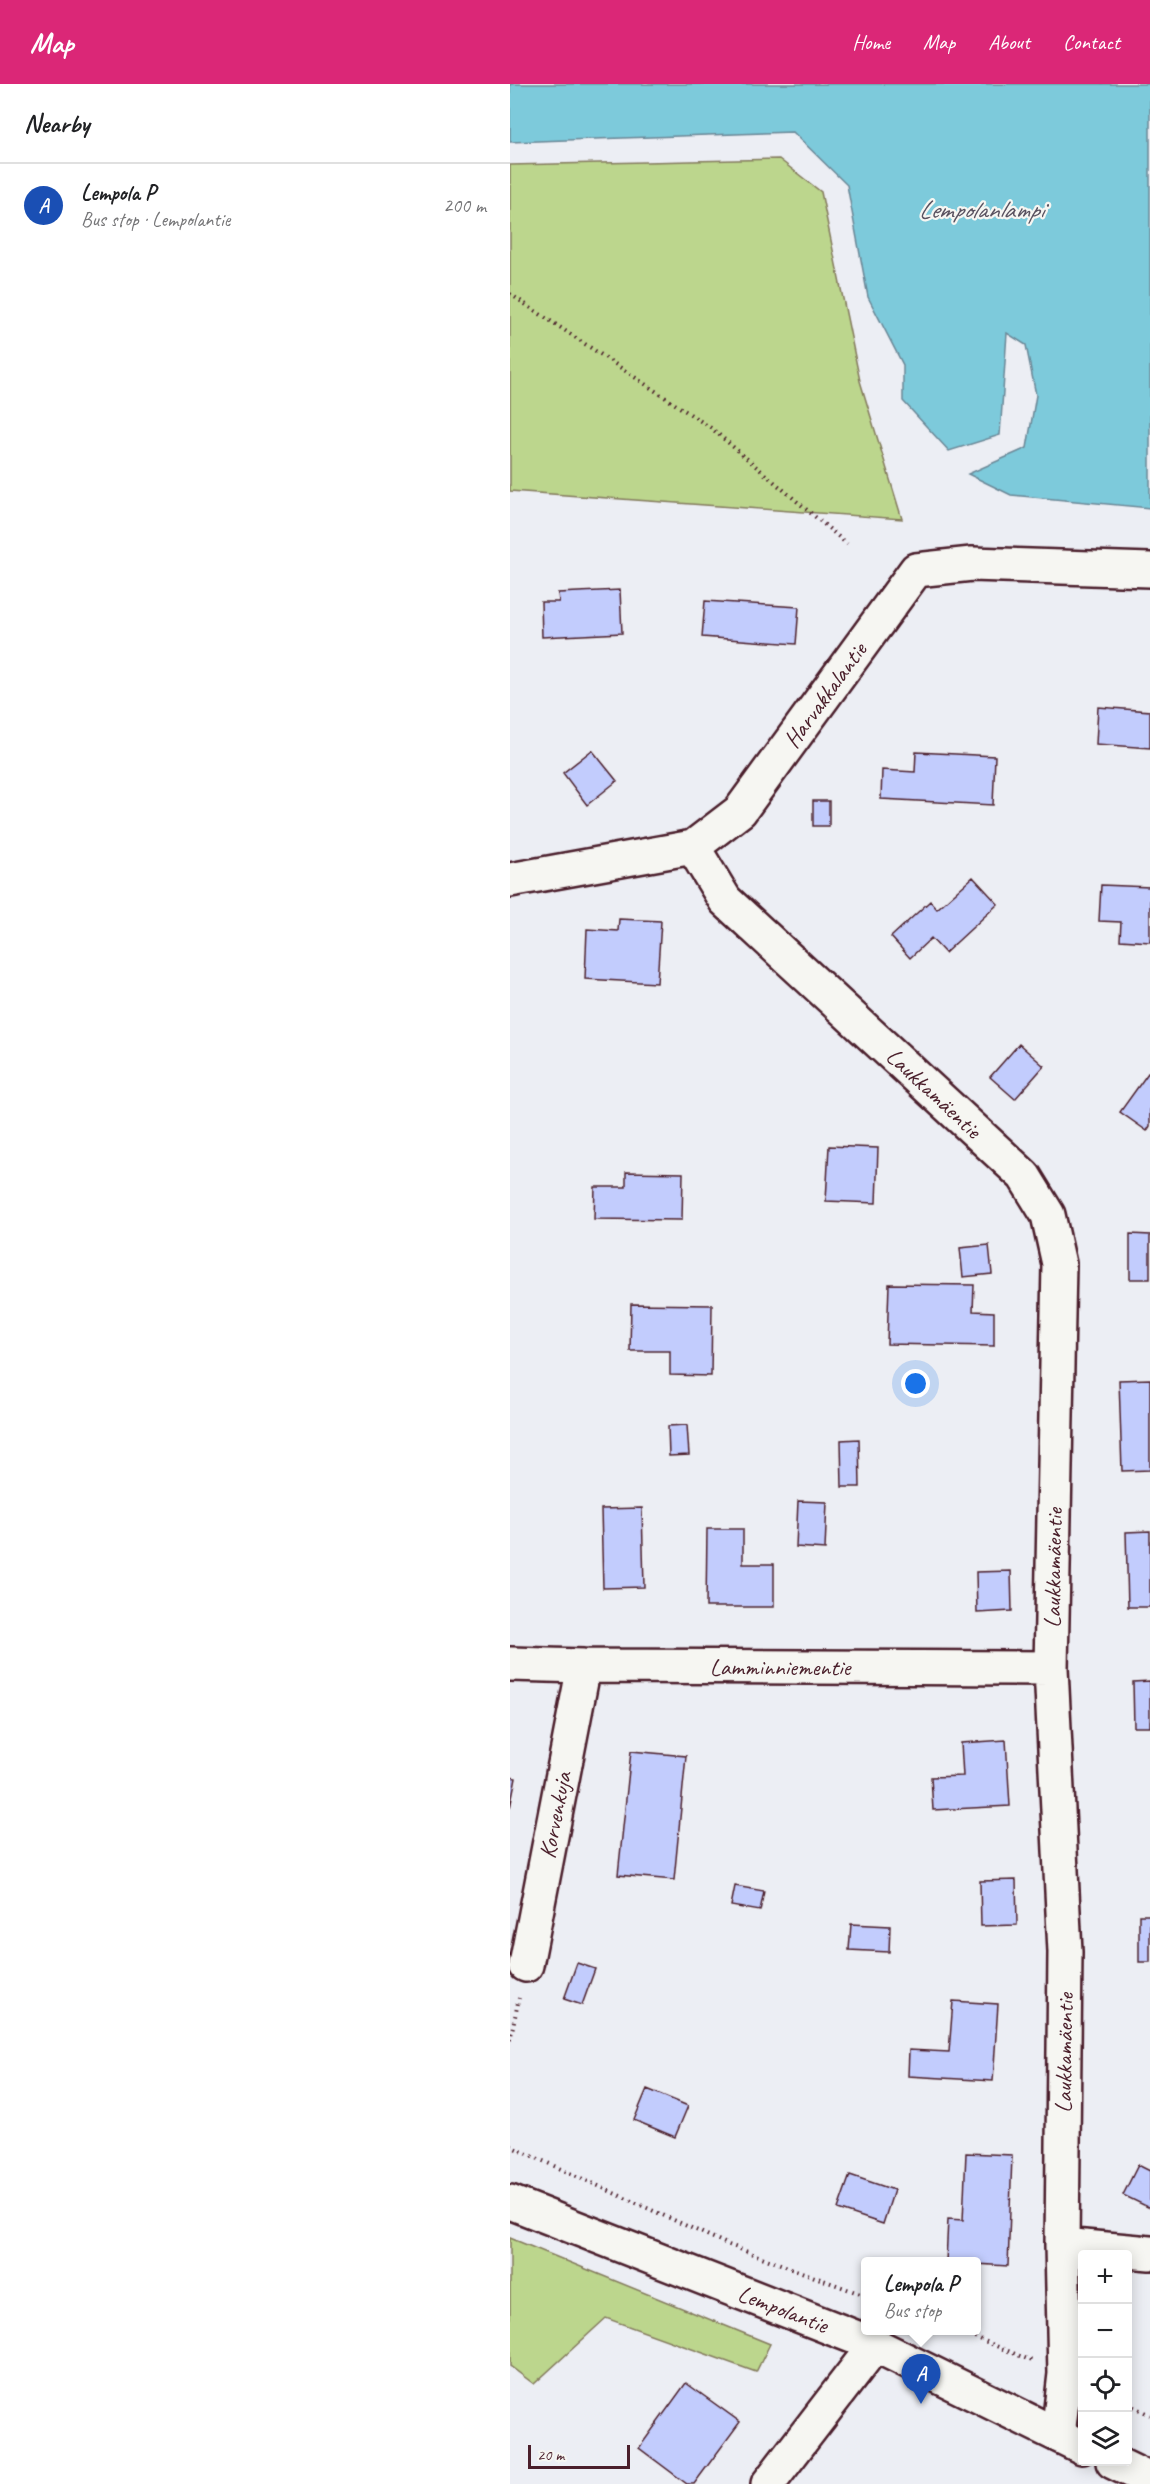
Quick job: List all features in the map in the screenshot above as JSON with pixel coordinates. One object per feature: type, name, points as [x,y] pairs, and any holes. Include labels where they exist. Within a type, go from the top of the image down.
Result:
[{"type":"street","name":"Harvakkalantie","points":[[510,880],[693,847],[740,811],[916,570],[972,564],[1150,570]]},
{"type":"street","name":"Laukkamäentie","points":[[693,847],[725,900],[1024,1176],[1048,1215],[1059,1264],[1051,1668],[1065,1952],[1062,2245],[1065,2374],[1070,2441]]},
{"type":"street","name":"Lamminniementie","points":[[510,1664],[1051,1668]]},
{"type":"street","name":"Korvenkuja","points":[[526,1965],[584,1666]]},
{"type":"street","name":"Lempolantie","points":[[510,2202],[875,2345],[1070,2441]]},
{"type":"street","points":[[1062,2245],[1150,2253]]},
{"type":"street","points":[[768,2484],[875,2345]]},
{"type":"street","points":[[1121,2466],[1150,2480]]},
{"type":"path","points":[[510,294],[711,428],[848,544]]},
{"type":"path","points":[[510,2040],[526,1965]]},
{"type":"path","points":[[510,2146],[729,2245],[861,2294]]},
{"type":"path","points":[[967,2335],[1065,2374]]},
{"type":"path","points":[[1132,2406],[1150,2415]]},
{"type":"green space","points":[[779,159],[821,192],[860,381],[902,519],[510,491],[510,165]]},
{"type":"green space","points":[[510,2238],[770,2344],[756,2372],[606,2318],[534,2384],[510,2366]]},
{"type":"water","name":"Lempolanlampi","points":[[510,84],[1150,84],[1150,508],[1011,495],[968,474],[1027,448],[1036,395],[1026,345],[1007,333],[1000,435],[949,451],[903,401],[903,365],[868,297],[847,185],[793,132],[510,142]]},
{"type":"building","points":[[620,590],[622,633],[542,637],[541,602],[559,602],[558,593]]},
{"type":"building","points":[[705,601],[799,607],[796,644],[702,637]]},
{"type":"building","points":[[1098,707],[1150,711],[1150,748],[1096,744]]},
{"type":"building","points":[[592,750],[617,781],[587,805],[563,773]]},
{"type":"building","points":[[916,752],[995,756],[993,805],[881,799],[882,770],[915,772]]},
{"type":"building","points":[[813,801],[829,801],[829,826],[813,826]]},
{"type":"building","points":[[973,877],[998,904],[945,953],[931,938],[910,958],[891,937],[930,901],[937,909]]},
{"type":"building","points":[[1101,885],[1150,887],[1150,942],[1120,940],[1121,922],[1099,921]]},
{"type":"building","points":[[619,919],[661,921],[657,983],[585,979],[587,929],[618,931]]},
{"type":"building","points":[[1019,1044],[1044,1066],[1015,1099],[990,1077]]},
{"type":"building","points":[[1148,1073],[1150,1074],[1150,1126],[1147,1131],[1120,1112]]},
{"type":"building","points":[[829,1146],[878,1148],[876,1203],[826,1201]]},
{"type":"building","points":[[626,1172],[683,1173],[682,1220],[594,1219],[595,1187],[626,1187]]},
{"type":"building","points":[[1130,1234],[1150,1235],[1150,1279],[1130,1279]]},
{"type":"building","points":[[989,1245],[992,1274],[963,1277],[960,1248]]},
{"type":"building","points":[[889,1284],[974,1285],[973,1311],[994,1312],[994,1346],[887,1344]]},
{"type":"building","points":[[631,1304],[712,1305],[711,1376],[670,1375],[670,1351],[630,1351]]},
{"type":"building","points":[[1150,1379],[1150,1470],[1122,1471],[1119,1380]]},
{"type":"building","points":[[687,1425],[689,1455],[669,1456],[668,1426]]},
{"type":"building","points":[[859,1439],[860,1487],[842,1487],[841,1440]]},
{"type":"building","points":[[798,1501],[827,1502],[825,1549],[796,1547]]},
{"type":"building","points":[[642,1508],[644,1587],[603,1588],[601,1509]]},
{"type":"building","points":[[707,1529],[743,1529],[743,1564],[774,1564],[774,1607],[706,1607]]},
{"type":"building","points":[[1150,1531],[1150,1607],[1128,1607],[1126,1532]]},
{"type":"building","points":[[1011,1571],[1012,1611],[977,1613],[976,1572]]},
{"type":"building","points":[[1150,1681],[1150,1727],[1134,1727],[1133,1682]]},
{"type":"building","points":[[1006,1740],[1010,1806],[933,1810],[931,1777],[963,1776],[961,1743]]},
{"type":"building","points":[[631,1751],[686,1756],[674,1880],[618,1875]]},
{"type":"building","points":[[510,1777],[516,1778],[510,1808]]},
{"type":"building","points":[[1016,1880],[1017,1925],[981,1926],[980,1881]]},
{"type":"building","points":[[735,1886],[764,1891],[760,1911],[731,1906]]},
{"type":"building","points":[[1139,1915],[1150,1915],[1150,1962],[1139,1962]]},
{"type":"building","points":[[851,1924],[890,1926],[889,1952],[849,1950]]},
{"type":"building","points":[[577,1963],[595,1969],[582,2005],[564,1999]]},
{"type":"building","points":[[953,2001],[998,2004],[993,2081],[908,2076],[909,2050],[949,2052]]},
{"type":"building","points":[[647,2089],[688,2106],[675,2137],[634,2120]]},
{"type":"building","points":[[966,2153],[1012,2155],[1008,2266],[981,2264],[981,2257],[946,2257],[948,2219],[963,2220]]},
{"type":"building","points":[[1138,2165],[1150,2171],[1150,2208],[1123,2195]]},
{"type":"building","points":[[850,2175],[894,2190],[883,2224],[838,2209]]},
{"type":"building","points":[[686,2383],[740,2422],[694,2484],[687,2484],[639,2448]]},
{"type":"place","name":"Lempola P","points":[[921,2404]]}]
